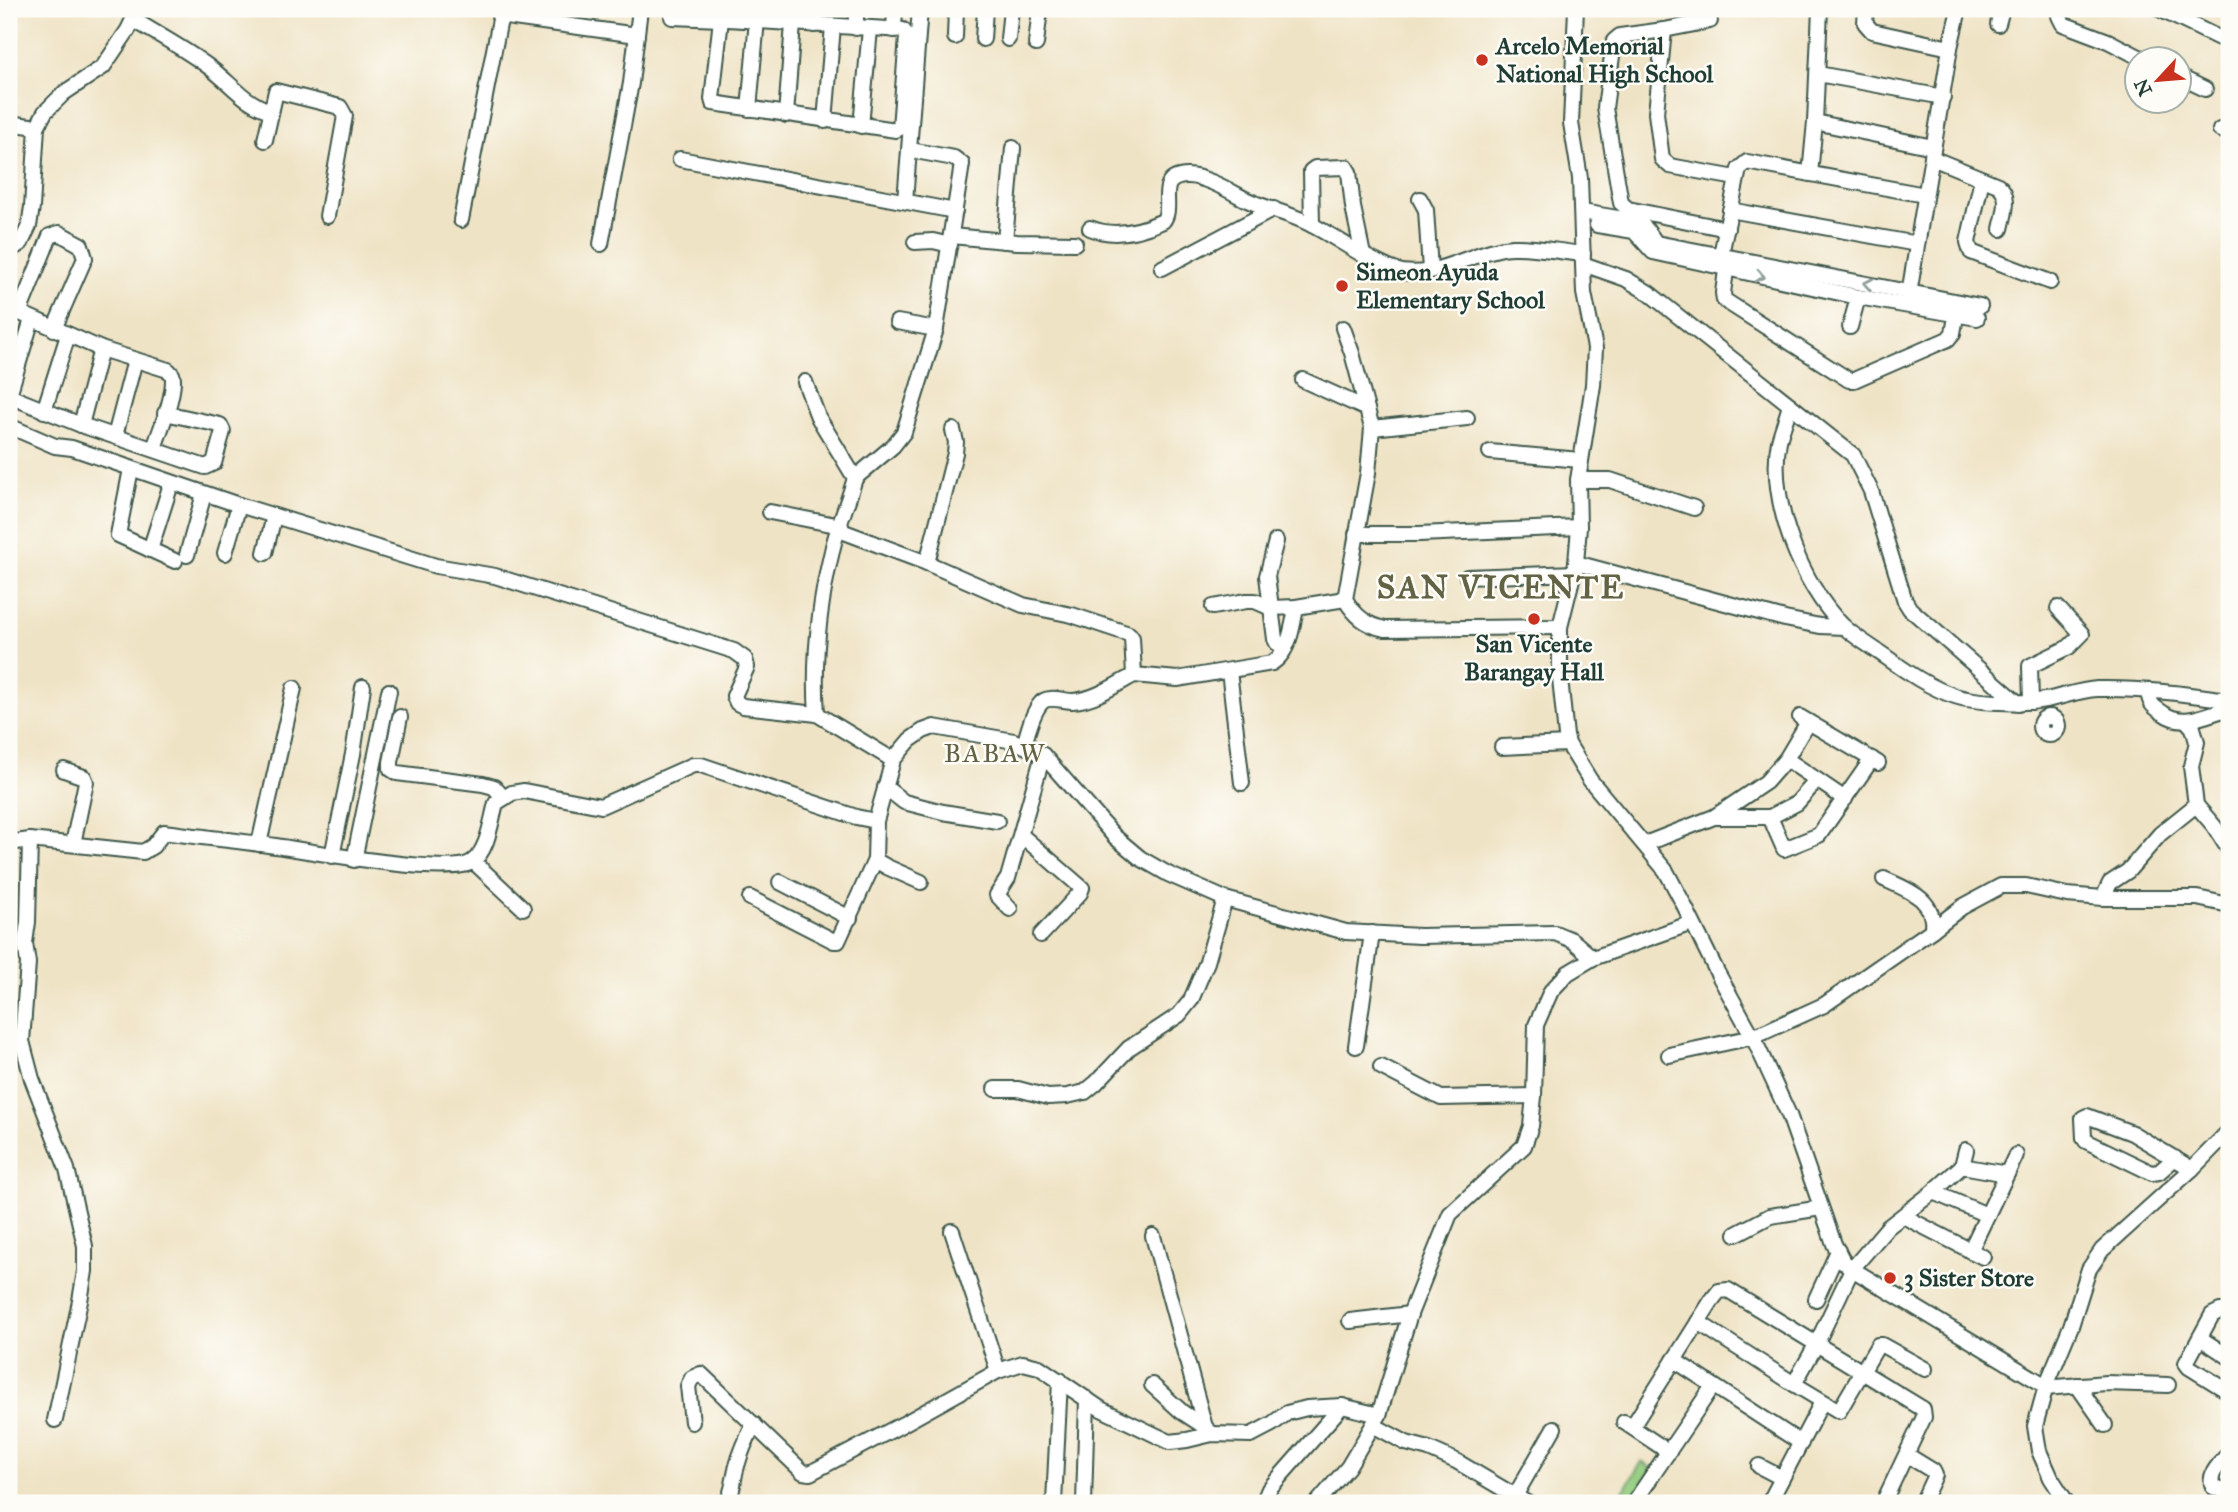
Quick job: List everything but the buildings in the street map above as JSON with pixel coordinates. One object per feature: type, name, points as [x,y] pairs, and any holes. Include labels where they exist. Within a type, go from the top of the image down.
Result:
[{"type":"street","points":[[601,244],[638,35],[640,9]]},
{"type":"street","points":[[814,25],[816,9]]},
{"type":"street","points":[[856,9],[863,28],[861,126]]},
{"type":"street","points":[[894,30],[895,9]]},
{"type":"street","points":[[905,201],[920,9]]},
{"type":"street","points":[[956,9],[956,37]]},
{"type":"street","points":[[984,39],[985,9]]},
{"type":"street","points":[[1008,39],[1011,9]]},
{"type":"street","points":[[1036,44],[1040,9]]},
{"type":"street","points":[[1576,9],[1571,123],[1580,178],[1584,293],[1595,348],[1593,385],[1578,480],[1576,568],[1560,627],[1560,678],[1568,744],[1590,780],[1666,871],[1753,1037],[1789,1115],[1821,1208],[1843,1261],[2046,1387],[2106,1382],[2168,1385]]},
{"type":"street","points":[[1810,174],[1820,9]]},
{"type":"street","points":[[1866,9],[1865,23],[1872,31],[1950,48]]},
{"type":"street","points":[[1908,299],[1950,48],[1959,9]]},
{"type":"street","points":[[1998,24],[2001,9]]},
{"type":"street","points":[[2060,9],[2059,16],[2063,24],[2122,48]]},
{"type":"street","points":[[2160,9],[2219,38]]},
{"type":"street","points":[[461,219],[501,12],[638,35]]},
{"type":"street","points":[[673,17],[721,14],[758,15],[814,25],[903,30],[907,36],[901,125],[896,130],[715,104],[712,101],[721,14]]},
{"type":"street","points":[[9,251],[21,243],[29,226],[37,127],[45,112],[64,93],[103,67],[116,51],[136,15],[212,69],[255,106],[270,111]]},
{"type":"street","points":[[749,109],[758,15]]},
{"type":"street","points":[[784,18],[786,115]]},
{"type":"street","points":[[1710,22],[1620,36],[1614,41],[1605,108],[1621,203],[1628,209],[1727,229]]},
{"type":"street","points":[[825,121],[833,26]]},
{"type":"street","points":[[1664,30],[1656,113],[1662,159],[1670,166],[1736,178]]},
{"type":"street","points":[[1818,74],[1943,97]]},
{"type":"street","points":[[2192,82],[2206,89]]},
{"type":"street","points":[[265,140],[276,91],[340,107],[345,116],[327,216]]},
{"type":"street","points":[[1815,122],[1933,153],[1998,185],[2006,194],[2007,200],[2001,229]]},
{"type":"street","points":[[9,123],[37,127]]},
{"type":"street","points":[[1005,241],[1013,148]]},
{"type":"street","points":[[817,714],[814,678],[816,644],[832,550],[855,478],[894,446],[904,432],[936,329],[951,241],[961,162],[954,158],[910,150]]},
{"type":"street","points":[[680,159],[955,211]]},
{"type":"street","points":[[1925,195],[1747,162],[1739,169],[1730,210],[1723,262],[1724,300],[1849,380],[1948,339],[1953,333],[1958,308]]},
{"type":"street","points":[[1312,225],[1311,171],[1315,168],[1346,167],[1363,255]]},
{"type":"street","points":[[1090,228],[1109,234],[1121,233],[1163,220],[1169,209],[1167,188],[1177,178],[1195,176],[1312,225],[1396,271],[1406,273],[1430,270],[1514,247],[1583,259],[1626,279],[1650,293],[1853,455],[1871,491],[1905,601],[1910,609],[2030,702],[2046,718]]},
{"type":"street","points":[[1982,179],[1968,242],[1969,249],[1973,255],[2050,282]]},
{"type":"street","points":[[1420,199],[1426,210],[1430,270]]},
{"type":"street","points":[[1162,268],[1274,209]]},
{"type":"street","points":[[1730,210],[1917,244]]},
{"type":"street","points":[[1582,217],[1635,220],[1643,224],[1655,243],[1858,297],[1908,299]]},
{"type":"street","points":[[44,411],[61,332],[85,258],[81,245],[59,233],[50,236],[20,313],[9,396],[44,411],[82,425],[205,467],[214,463],[223,431],[220,425],[165,413]]},
{"type":"street","points":[[915,243],[1075,243]]},
{"type":"street","points":[[1723,262],[1979,312]]},
{"type":"street","points":[[1850,327],[1858,297]]},
{"type":"street","points":[[20,313],[102,349],[168,370],[172,374],[174,378],[154,449]]},
{"type":"street","points":[[897,322],[936,329]]},
{"type":"street","points":[[1343,328],[1372,428],[1368,473],[1345,599],[1360,619],[1385,629],[1560,627]]},
{"type":"street","points":[[82,425],[102,349]]},
{"type":"street","points":[[115,436],[135,360]]},
{"type":"street","points":[[1303,380],[1367,409]]},
{"type":"street","points":[[805,382],[818,417],[855,478]]},
{"type":"street","points":[[1790,405],[1779,443],[1779,490],[1788,535],[1803,572],[1844,627],[1923,681],[1956,697],[2030,702],[2094,689],[2229,700]]},
{"type":"street","points":[[1372,428],[1467,418]]},
{"type":"street","points":[[9,426],[55,446],[72,448],[172,484],[274,516],[436,565],[495,576],[734,651],[745,659],[747,667],[734,696],[737,703],[743,706],[817,714],[893,760]]},
{"type":"street","points":[[927,563],[955,453],[953,430]]},
{"type":"street","points":[[1490,452],[1580,460]]},
{"type":"street","points":[[131,469],[117,532],[120,537],[150,550],[181,558],[204,494]]},
{"type":"street","points":[[1578,480],[1610,480],[1694,508]]},
{"type":"street","points":[[150,550],[172,484]]},
{"type":"street","points":[[225,554],[239,505]]},
{"type":"street","points":[[770,512],[840,528],[1023,605],[1072,615],[1129,634],[1132,638],[1134,675]]},
{"type":"street","points":[[265,553],[274,516]]},
{"type":"street","points":[[1356,534],[1579,527]]},
{"type":"street","points":[[1276,541],[1267,576],[1275,639],[1285,647]]},
{"type":"street","points":[[1467,577],[1576,568],[1785,620],[1844,627]]},
{"type":"street","points":[[1213,607],[1246,601],[1262,603],[1270,608],[1296,607],[1345,599]]},
{"type":"street","points":[[1024,745],[1038,707],[1042,701],[1048,699],[1076,701],[1091,697],[1134,675],[1177,679],[1272,663],[1282,655],[1293,625],[1296,607]]},
{"type":"street","points":[[2030,702],[2030,666],[2069,647],[2082,634],[2058,608]]},
{"type":"street","points":[[1229,671],[1242,783]]},
{"type":"street","points":[[332,856],[363,687]]},
{"type":"street","points":[[259,844],[294,688]]},
{"type":"street","points":[[354,860],[389,691]]},
{"type":"street","points":[[2148,692],[2150,705],[2170,719],[2186,720],[2229,708]]},
{"type":"street","points":[[400,717],[391,769],[397,773],[483,783],[494,787],[503,797]]},
{"type":"street","points":[[1645,844],[1714,817],[1769,780],[1786,759],[1804,719],[1875,761],[1819,835],[1786,849],[1770,817]]},
{"type":"street","points":[[2186,720],[2193,728],[2197,742],[2191,766],[2196,805],[2214,825],[2229,850]]},
{"type":"street","points":[[750,898],[836,942],[840,940],[875,860],[876,821],[893,760],[910,740],[934,727],[1013,741],[1043,755],[1115,836],[1140,858],[1168,874],[1225,899],[1346,932],[1420,936],[1555,933],[1572,940],[1593,958]]},
{"type":"street","points":[[354,743],[377,747]]},
{"type":"street","points":[[1502,747],[1568,744]]},
{"type":"street","points":[[1010,909],[997,895],[1008,878],[1043,755]]},
{"type":"street","points":[[1786,759],[1844,799]]},
{"type":"street","points":[[9,843],[30,840],[143,852],[153,846],[164,832],[354,860],[466,865],[482,850],[496,803],[512,793],[524,792],[601,806],[685,768],[701,765],[856,817],[876,821]]},
{"type":"street","points":[[64,770],[83,777],[86,782],[73,844]]},
{"type":"street","points":[[1714,817],[1770,817],[1797,803],[1817,780]]},
{"type":"street","points":[[885,787],[904,802],[937,803],[997,821]]},
{"type":"street","points":[[2104,898],[2110,883],[2128,871],[2160,834],[2196,805]]},
{"type":"street","points":[[1021,835],[1082,888],[1041,935]]},
{"type":"street","points":[[30,840],[22,1041],[32,1079],[66,1169],[85,1246],[85,1271],[80,1301],[55,1420]]},
{"type":"street","points":[[875,860],[921,882]]},
{"type":"street","points":[[472,862],[523,908]]},
{"type":"street","points":[[1884,879],[1923,900],[1933,921],[1932,930]]},
{"type":"street","points":[[780,882],[850,918]]},
{"type":"street","points":[[1669,1055],[1753,1037],[1824,1005],[1962,906],[2001,886],[2026,886],[2067,895],[2104,898],[2187,897],[2228,900]]},
{"type":"street","points":[[995,1089],[1018,1089],[1048,1097],[1077,1095],[1096,1083],[1129,1048],[1185,1009],[1207,962],[1225,899]]},
{"type":"street","points":[[1317,1503],[1348,1467],[1376,1420],[1410,1314],[1450,1214],[1524,1146],[1531,1126],[1534,1096],[1536,1025],[1551,990],[1568,973],[1593,958],[1692,923]]},
{"type":"street","points":[[1356,1046],[1372,933]]},
{"type":"street","points":[[1381,1067],[1441,1098],[1534,1096]]},
{"type":"street","points":[[2175,1158],[2159,1172],[2152,1174],[2086,1141],[2083,1118],[2087,1116],[2132,1133],[2175,1158],[2192,1169]]},
{"type":"street","points":[[2067,1503],[2051,1478],[2039,1451],[2035,1426],[2046,1387],[2071,1326],[2089,1269],[2102,1250],[2192,1169],[2229,1131]]},
{"type":"street","points":[[1794,1384],[1852,1269],[1888,1227],[1962,1166],[1966,1150]]},
{"type":"street","points":[[1903,1216],[1976,1254],[1987,1216],[2016,1155]]},
{"type":"street","points":[[1962,1166],[2007,1174]]},
{"type":"street","points":[[1933,1192],[1987,1216]]},
{"type":"street","points":[[1736,1234],[1770,1216],[1821,1208]]},
{"type":"street","points":[[952,1231],[998,1371]]},
{"type":"street","points":[[1153,1236],[1209,1430]]},
{"type":"street","points":[[1816,1299],[1838,1251]]},
{"type":"street","points":[[1669,1452],[1628,1424],[1674,1360],[1712,1300],[1724,1290],[1862,1371],[1919,1406],[1925,1413],[1908,1455],[1883,1503]]},
{"type":"street","points":[[2229,1312],[2220,1311],[2212,1315],[2186,1363],[2229,1390]]},
{"type":"street","points":[[1350,1321],[1410,1314]]},
{"type":"street","points":[[1698,1322],[1836,1410],[1840,1409],[1880,1344],[1924,1369]]},
{"type":"street","points":[[2200,1338],[2229,1357]]},
{"type":"street","points":[[1674,1360],[1801,1443]]},
{"type":"street","points":[[692,1422],[688,1386],[692,1378],[701,1374],[803,1472],[810,1473],[998,1371],[1023,1363],[1039,1367],[1101,1409],[1170,1442],[1187,1440],[1209,1430]]},
{"type":"street","points":[[1054,1503],[1060,1380]]},
{"type":"street","points":[[1152,1385],[1182,1412],[1209,1430],[1251,1435],[1287,1413],[1307,1408],[1342,1406],[1376,1420],[1406,1443],[1429,1449],[1456,1461],[1521,1500],[1554,1428]]},
{"type":"street","points":[[2077,1385],[2105,1425]]},
{"type":"street","points":[[1635,1502],[1713,1386]]},
{"type":"street","points":[[1084,1503],[1087,1399]]},
{"type":"street","points":[[1769,1503],[1822,1402]]},
{"type":"street","points":[[1263,1503],[1269,1489],[1342,1406]]},
{"type":"street","points":[[726,1503],[731,1497],[740,1456],[754,1424]]},
{"type":"street","points":[[2229,1453],[2211,1481],[2213,1488],[2229,1493]]},
{"type":"street","points":[[1908,1455],[1935,1475],[1922,1503]]},
{"type":"street","points":[[1759,1466],[1782,1478]]},
{"type":"green space","points":[[1642,1462],[1657,1472],[1634,1503],[1621,1494]]},
{"type":"place","name":"Arcelo Memorial National High School","points":[[1482,60]]},
{"type":"place","name":"Simeon Ayuda Elementary School","points":[[1342,286]]},
{"type":"place","name":"San Vicente Barangay Hall","points":[[1534,619]]},
{"type":"place","name":"3 Sister Store","points":[[1890,1278]]},
{"type":"district","name":"SAN VICENTE","points":[[1501,587]]},
{"type":"district","name":"BABAW","points":[[995,753]]}]
